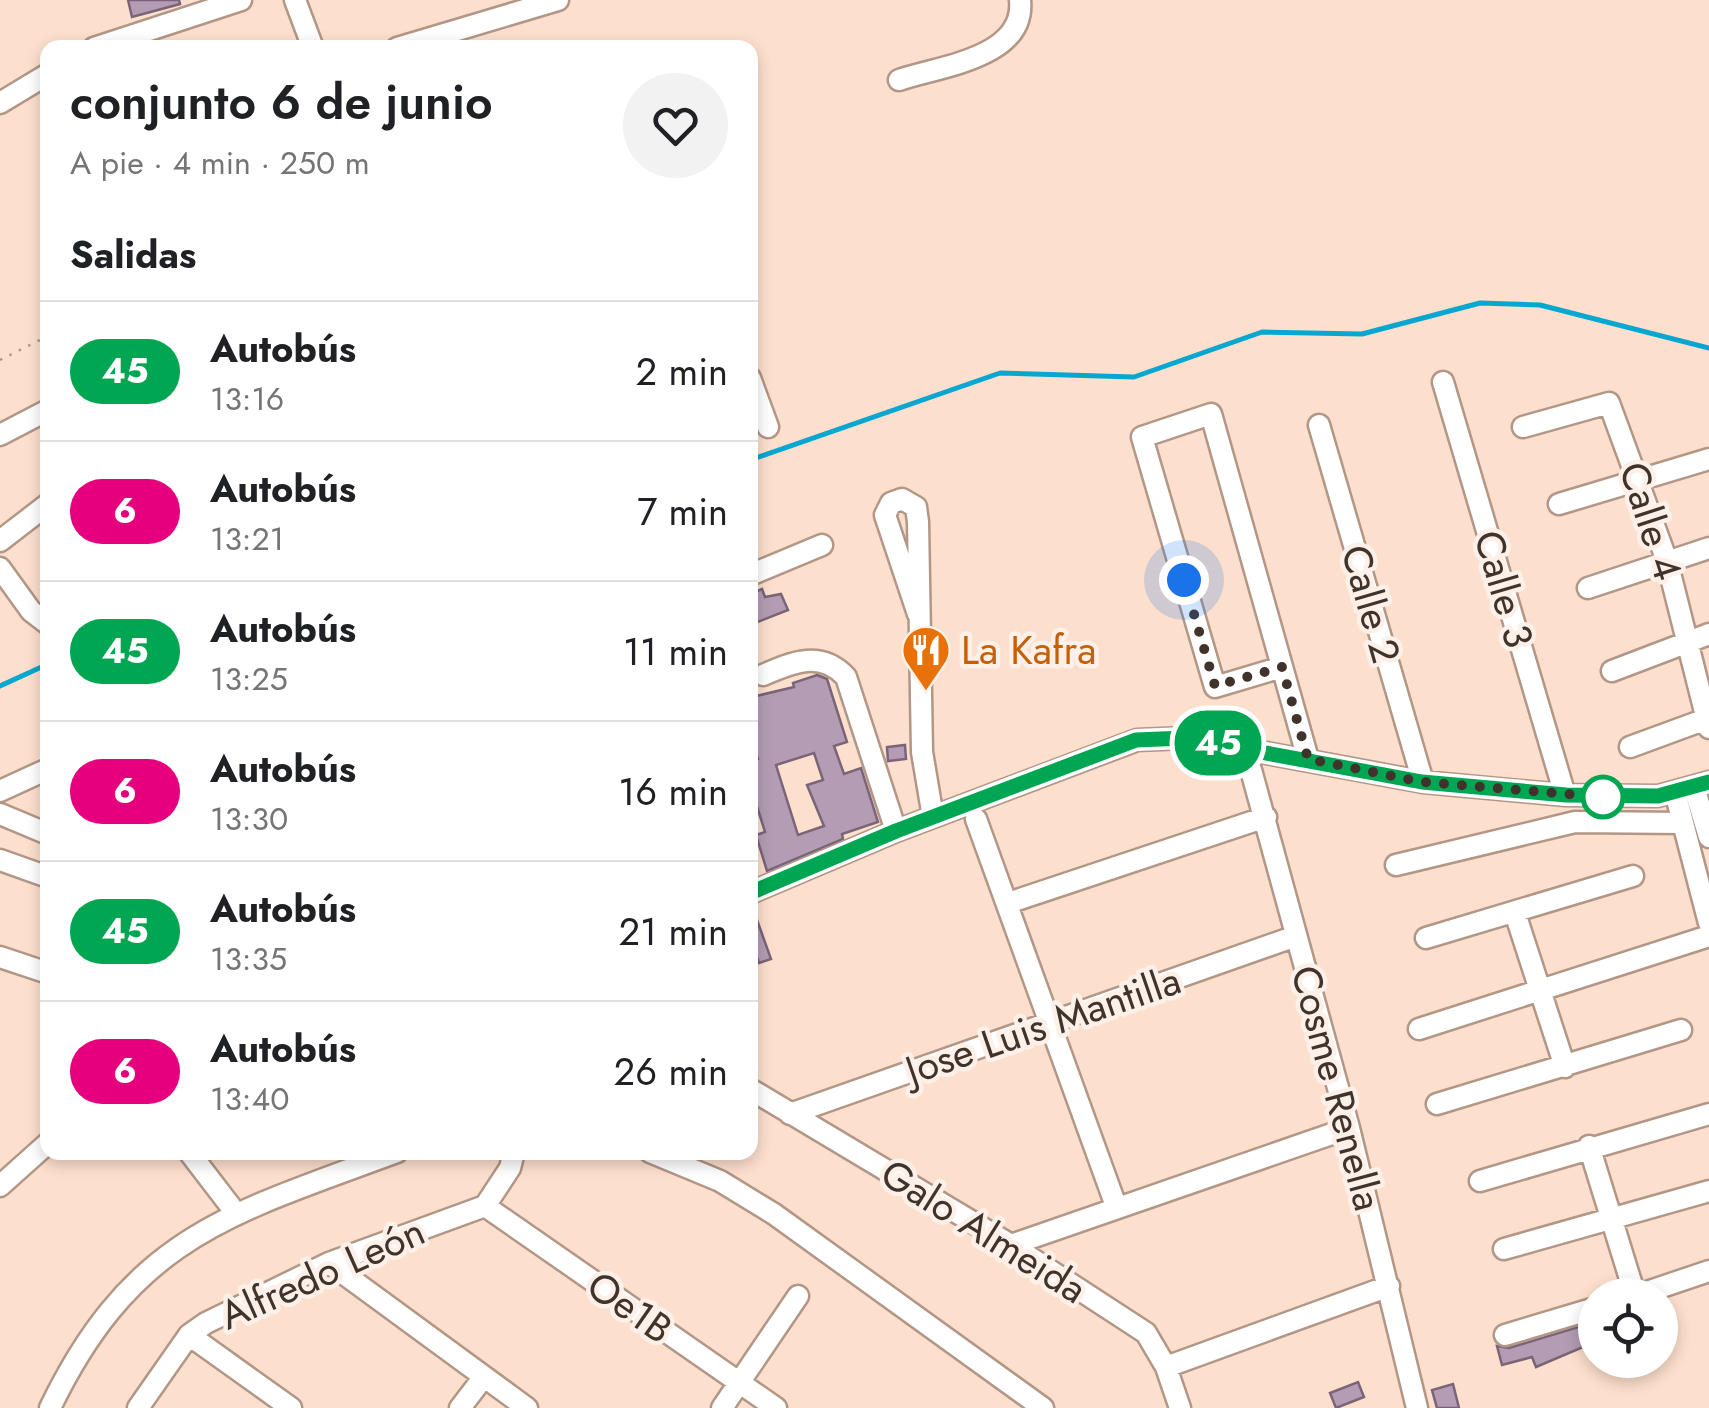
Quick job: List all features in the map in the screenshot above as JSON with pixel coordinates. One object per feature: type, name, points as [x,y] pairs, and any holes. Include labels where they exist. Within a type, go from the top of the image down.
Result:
[{"type":"street","points":[[111,40],[169,12],[240,0]]},
{"type":"street","points":[[295,0],[310,40]]},
{"type":"street","points":[[423,40],[558,0]]},
{"type":"street","points":[[899,80],[1006,42],[1017,26],[1020,0]]},
{"type":"street","points":[[0,103],[40,79]]},
{"type":"street","name":"Calle 3","points":[[1443,382],[1566,795]]},
{"type":"street","points":[[758,400],[768,427]]},
{"type":"street","name":"Calle 4","points":[[1522,427],[1608,402],[1667,561],[1708,721]]},
{"type":"street","points":[[0,435],[40,414]]},
{"type":"street","points":[[1282,667],[1215,686],[1142,438],[1211,414],[1308,759]]},
{"type":"street","name":"Calle 2","points":[[1318,425],[1422,782]]},
{"type":"street","points":[[1558,504],[1709,460]]},
{"type":"street","points":[[918,614],[886,520],[887,508],[896,500],[908,499],[916,507],[922,752],[933,817]]},
{"type":"street","points":[[0,541],[40,510]]},
{"type":"street","points":[[758,573],[822,545]]},
{"type":"street","points":[[1588,588],[1709,548]]},
{"type":"street","points":[[0,568],[40,618]]},
{"type":"street","points":[[1612,672],[1709,634]]},
{"type":"street","points":[[763,675],[792,662],[812,660],[832,662],[846,676],[896,831]]},
{"type":"street","points":[[1630,747],[1708,721]]},
{"type":"street","points":[[758,890],[896,831],[1136,740],[1185,738],[1422,782],[1566,795],[1658,796],[1693,787]]},
{"type":"street","name":"Cosme Renella","points":[[1252,770],[1350,1128],[1417,1408]]},
{"type":"street","points":[[0,791],[40,774]]},
{"type":"street","points":[[1693,787],[1684,823],[1709,923]]},
{"type":"street","points":[[1693,787],[1709,837]]},
{"type":"street","points":[[0,814],[40,831]]},
{"type":"street","points":[[1008,903],[1266,817]]},
{"type":"street","points":[[976,819],[1116,1206]]},
{"type":"street","points":[[1396,865],[1575,822],[1684,823]]},
{"type":"street","points":[[0,860],[40,875]]},
{"type":"street","points":[[1426,938],[1632,876]]},
{"type":"street","points":[[1515,913],[1565,1067]]},
{"type":"street","name":"Jose Luis Mantilla","points":[[790,1114],[1296,936]]},
{"type":"street","points":[[1419,1029],[1709,936]]},
{"type":"street","points":[[0,957],[40,971]]},
{"type":"street","points":[[1436,1104],[1681,1030]]},
{"type":"street","name":"Galo Almeida","points":[[758,1093],[1011,1245],[1146,1333],[1166,1367],[1180,1408]]},
{"type":"street","points":[[1480,1181],[1709,1114]]},
{"type":"street","points":[[1011,1245],[1350,1128]]},
{"type":"street","points":[[1590,1146],[1631,1278]]},
{"type":"street","points":[[0,1186],[40,1151]]},
{"type":"street","points":[[195,1160],[234,1212]]},
{"type":"street","points":[[50,1408],[73,1360],[104,1313],[165,1254],[234,1212],[375,1160]]},
{"type":"street","points":[[484,1206],[512,1160]]},
{"type":"street","points":[[669,1160],[720,1181],[774,1214],[1043,1408]]},
{"type":"street","points":[[1504,1249],[1709,1191]]},
{"type":"street","name":"Alfredo León","points":[[138,1408],[189,1335],[233,1308],[329,1263],[484,1206]]},
{"type":"street","name":"Oe1B","points":[[484,1206],[776,1408]]},
{"type":"street","points":[[329,1263],[528,1408]]},
{"type":"street","points":[[1678,1282],[1709,1272]]},
{"type":"street","points":[[1166,1367],[1390,1286]]},
{"type":"street","points":[[722,1408],[798,1296]]},
{"type":"street","points":[[1506,1335],[1578,1313]]},
{"type":"street","points":[[189,1335],[290,1408]]},
{"type":"street","points":[[460,1408],[483,1378]]},
{"type":"path","points":[[0,360],[40,340]]},
{"type":"building","points":[[128,0],[179,0],[180,4],[132,17]]},
{"type":"building","points":[[762,589],[765,597],[781,594],[788,610],[758,622],[758,591]]},
{"type":"building","points":[[817,675],[827,679],[847,742],[834,746],[844,774],[861,768],[878,822],[842,834],[843,839],[767,871],[758,842],[758,834],[765,832],[758,810],[758,696],[794,687],[793,683]],"holes":[[[814,753],[823,780],[807,785],[824,826],[798,835],[776,765]]]},
{"type":"building","points":[[905,745],[906,759],[888,761],[887,747]]},
{"type":"building","points":[[758,923],[771,959],[758,960]]},
{"type":"building","points":[[1578,1327],[1578,1349],[1536,1367],[1532,1357],[1502,1365],[1497,1346],[1509,1348]]},
{"type":"building","points":[[1358,1382],[1364,1397],[1336,1408],[1330,1393]]},
{"type":"building","points":[[1453,1384],[1459,1408],[1437,1408],[1432,1390]]},
{"type":"waterway","points":[[758,457],[1000,373],[1134,377],[1262,332],[1362,334],[1480,303],[1540,305],[1709,348]]},
{"type":"waterway","points":[[0,686],[40,668]]},
{"type":"bus line","name":"45","points":[[758,890],[896,831],[1136,740],[1185,738],[1422,782],[1566,795],[1658,796],[1709,782]]},
{"type":"place","name":"La Kafra","points":[[926,692]]},
{"type":"route","points":[[1184,580],[1215,686],[1282,667],[1308,759],[1422,782],[1603,797]]}]
